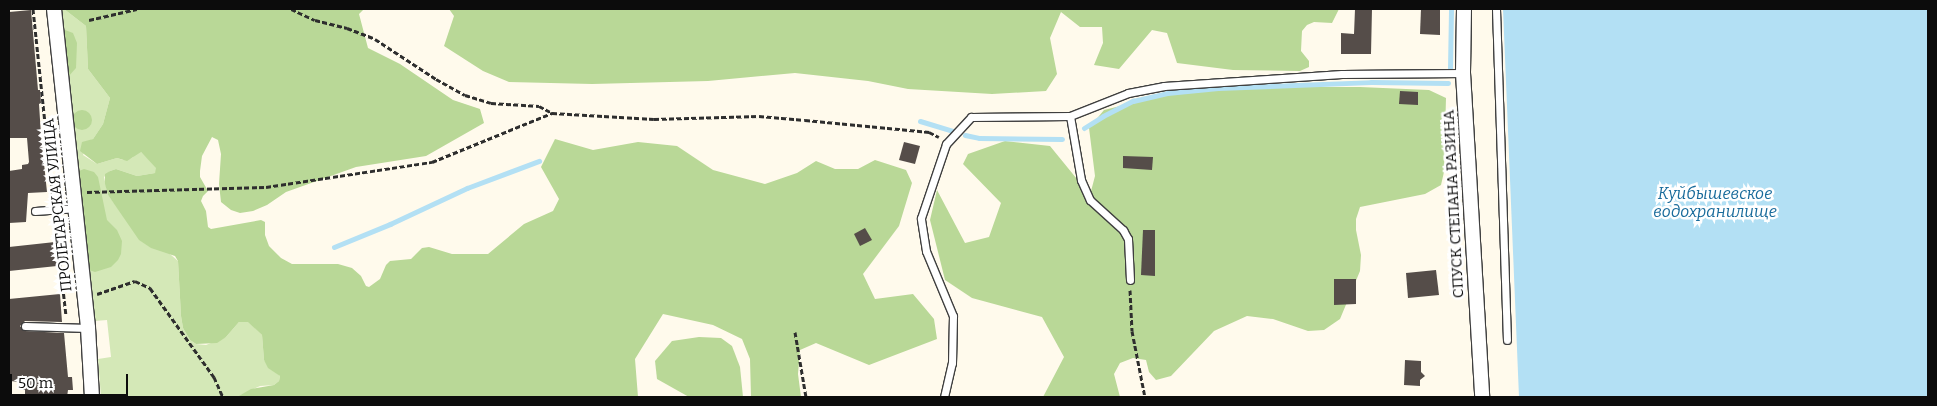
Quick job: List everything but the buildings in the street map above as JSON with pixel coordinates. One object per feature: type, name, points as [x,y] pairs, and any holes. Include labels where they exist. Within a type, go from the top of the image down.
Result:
[{"type":"street","name":"ПРОЛЕТАРСКАЯ УЛИЦА","points":[[54,9],[88,328],[92,397]]},
{"type":"street","name":"СПУСК СТЕПАНА РАЗИНА","points":[[1464,9],[1463,73],[1482,397]]},
{"type":"lane","points":[[1496,9],[1507,340]]},
{"type":"lane","points":[[944,397],[952,363],[953,316],[926,251],[921,218],[949,141],[970,117],[1070,116],[1128,93],[1164,86],[1342,74],[1463,73]]},
{"type":"lane","points":[[1070,116],[1081,180],[1090,200],[1123,230],[1128,239],[1130,280]]},
{"type":"lane","points":[[35,211],[74,208]]},
{"type":"lane","points":[[24,326],[88,328]]},
{"type":"path","points":[[33,9],[66,315]]},
{"type":"path","points":[[89,20],[138,9]]},
{"type":"path","points":[[291,9],[315,20],[347,28],[375,39],[436,80],[465,95],[491,103],[538,106],[552,113],[654,119],[759,116],[929,132],[949,141]]},
{"type":"path","points":[[72,192],[266,187],[432,162],[552,113]]},
{"type":"path","points":[[84,298],[135,280],[150,288],[214,377],[223,397]]},
{"type":"path","points":[[1130,280],[1132,331],[1144,397]]},
{"type":"path","points":[[795,332],[806,397]]},
{"type":"green space","points":[[59,9],[64,9],[86,26],[88,69],[110,98],[103,124],[93,139],[89,141],[83,155],[97,164],[117,158],[123,160],[132,158],[137,152],[141,152],[155,165],[157,170],[155,173],[137,176],[116,169],[110,171],[104,177],[108,195],[120,211],[178,261],[181,316],[183,328],[190,340],[196,344],[206,345],[226,337],[239,322],[248,321],[262,335],[264,360],[280,376],[279,381],[274,385],[260,386],[237,397],[101,397],[98,359],[111,357],[107,320],[95,321]]},
{"type":"green space","points":[[64,9],[364,9],[359,14],[368,48],[400,64],[453,100],[480,109],[484,123],[426,156],[356,167],[286,192],[267,205],[253,211],[240,213],[231,210],[221,202],[219,184],[221,154],[218,140],[212,137],[202,156],[200,171],[200,177],[208,191],[201,201],[206,211],[208,227],[211,229],[261,220],[265,222],[265,235],[269,246],[281,258],[292,264],[338,264],[352,268],[361,276],[366,286],[369,287],[380,279],[386,265],[390,261],[411,259],[422,248],[429,247],[452,254],[488,254],[524,224],[553,211],[559,199],[541,167],[555,139],[593,150],[638,142],[677,146],[713,170],[765,184],[797,173],[816,161],[835,169],[858,169],[875,160],[906,170],[912,183],[899,226],[863,274],[875,299],[913,294],[934,319],[937,339],[869,365],[816,343],[800,350],[798,374],[801,397],[751,397],[750,359],[742,339],[713,325],[663,314],[635,359],[638,397],[237,397],[251,389],[274,385],[279,381],[280,376],[268,368],[264,360],[262,335],[248,322],[239,322],[226,337],[217,343],[196,344],[190,340],[183,328],[181,316],[178,261],[175,256],[151,248],[139,240],[108,195],[105,184],[105,174],[116,169],[137,176],[155,173],[156,168],[141,152],[127,161],[117,158],[97,164],[80,151],[82,142],[93,139],[103,124],[110,98],[88,69],[86,26]]},
{"type":"green space","points":[[449,9],[1339,9],[1332,23],[1314,22],[1307,25],[1302,31],[1301,51],[1309,61],[1309,67],[1300,71],[1233,70],[1177,63],[1167,33],[1152,30],[1119,69],[1094,65],[1103,43],[1102,27],[1080,27],[1061,12],[1050,38],[1057,74],[1046,91],[992,94],[908,89],[868,81],[795,73],[708,81],[592,84],[509,82],[483,71],[444,46],[454,16]]},
{"type":"green space","points":[[65,30],[73,33],[77,43],[76,68],[68,77],[62,32]]},
{"type":"green space","points":[[1266,87],[1360,87],[1429,90],[1446,98],[1444,172],[1441,185],[1425,194],[1360,207],[1356,219],[1356,230],[1361,255],[1360,271],[1340,319],[1324,330],[1308,331],[1273,319],[1247,316],[1214,331],[1171,376],[1156,380],[1149,372],[1146,360],[1133,358],[1120,363],[1114,374],[1120,397],[1043,397],[1064,357],[1042,317],[972,298],[945,280],[930,220],[937,190],[965,243],[989,237],[1001,203],[963,164],[968,154],[1005,141],[1050,146],[1090,195],[1095,176],[1089,128],[1104,110],[1173,93]]},
{"type":"green space","points":[[82,110],[89,113],[92,120],[89,127],[82,130],[75,127],[72,120],[75,113]]},
{"type":"green space","points":[[84,169],[94,172],[98,177],[107,220],[117,230],[122,241],[121,254],[118,260],[111,267],[95,272],[89,270],[78,175],[79,171]]},
{"type":"green space","points":[[699,337],[721,338],[732,346],[740,367],[743,397],[689,397],[657,379],[655,361],[672,341]]},
{"type":"water","name":"Куйбышевское водохранилище","points":[[1503,9],[1928,9],[1928,397],[1519,397]]},
{"type":"waterway","points":[[1450,68],[1451,9]]},
{"type":"waterway","points":[[1084,128],[1133,101],[1167,93],[1218,88],[1371,82],[1448,83]]},
{"type":"waterway","points":[[920,121],[953,131]]},
{"type":"waterway","points":[[965,135],[979,138],[1062,139]]},
{"type":"waterway","points":[[334,247],[390,224],[467,188],[539,161]]}]
